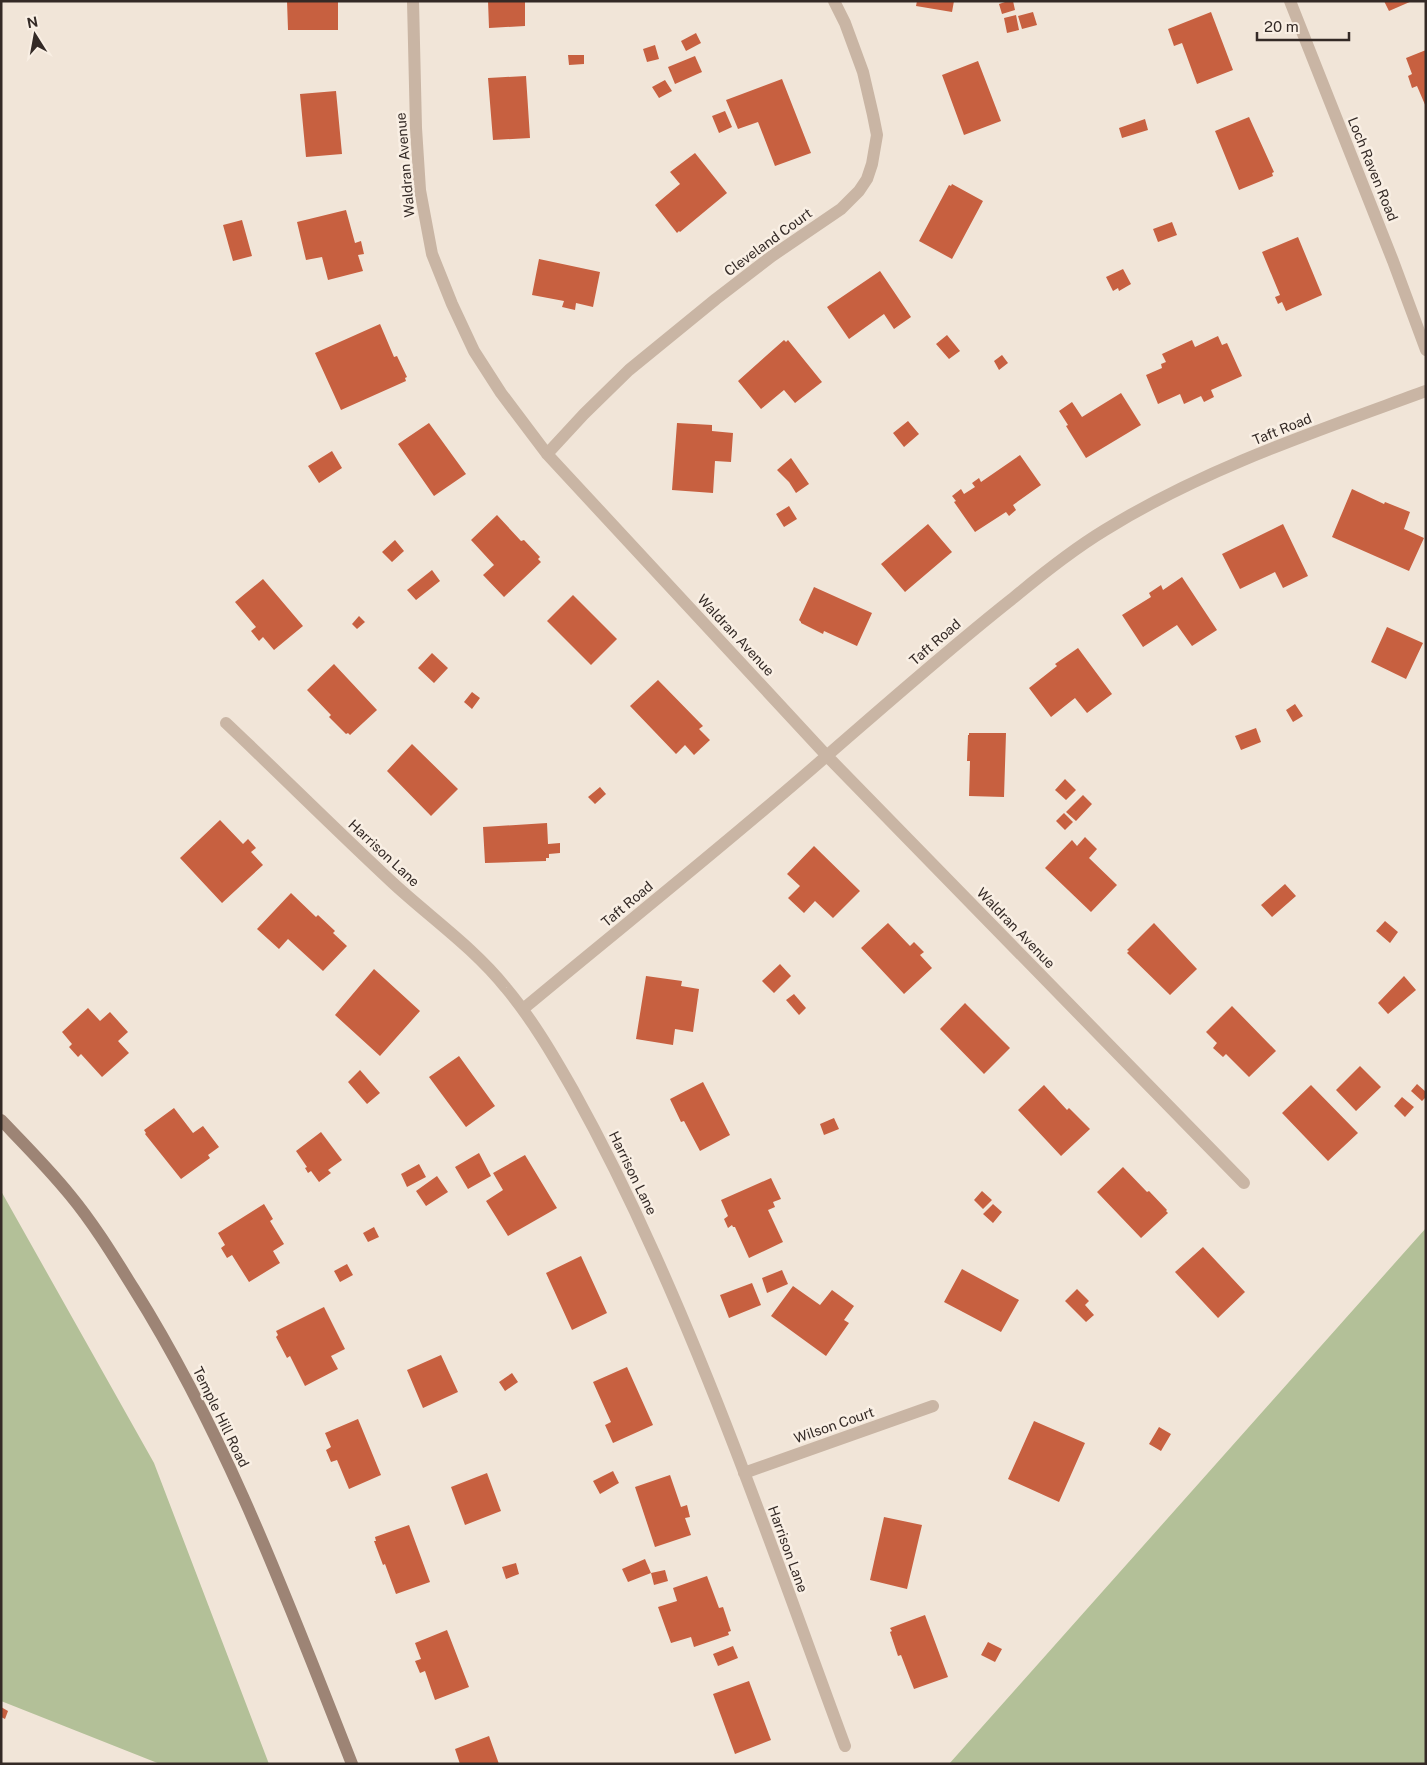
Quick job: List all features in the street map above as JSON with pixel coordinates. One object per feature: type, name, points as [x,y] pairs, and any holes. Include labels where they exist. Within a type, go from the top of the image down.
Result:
[{"type":"main road","name":"Temple Hill Road","points":[[1,1120],[70,1196],[117,1262],[162,1334],[223,1452],[270,1556],[352,1764]]},
{"type":"street","name":"Waldran Avenue","points":[[413,1],[416,128],[420,190],[432,254],[452,304],[474,351],[501,393],[547,454],[827,756],[1244,1183]]},
{"type":"street","name":"Cleveland Court","points":[[547,454],[629,370],[772,256],[841,209],[867,180],[877,135],[874,115],[863,72],[834,1]]},
{"type":"street","name":"Loch Raven Road","points":[[1290,1],[1393,260],[1426,350]]},
{"type":"street","name":"Taft Road","points":[[523,1010],[827,756],[964,637],[1055,563],[1105,530],[1167,494],[1238,462],[1426,391]]},
{"type":"street","name":"Harrison Lane","points":[[226,723],[381,872],[486,965],[523,1010],[562,1071],[604,1146],[635,1209],[686,1324],[744,1472],[845,1746]]},
{"type":"street","name":"Wilson Court","points":[[744,1472],[933,1406]]},
{"type":"green space","points":[[1,1191],[154,1463],[269,1764],[160,1764],[1,1701]]},
{"type":"green space","points":[[1426,1228],[1426,1764],[949,1764]]},
{"type":"building","points":[[287,1],[338,1],[338,30],[288,30]]},
{"type":"building","points":[[488,1],[525,1],[525,26],[489,28]]},
{"type":"building","points":[[917,1],[954,1],[952,12],[916,6]]},
{"type":"building","points":[[1013,1],[1015,10],[1002,14],[999,4]]},
{"type":"building","points":[[1384,1],[1412,1],[1389,11]]},
{"type":"building","points":[[1033,12],[1037,25],[1022,29],[1018,16]]},
{"type":"building","points":[[1211,12],[1233,70],[1197,84],[1182,43],[1174,46],[1168,29]]},
{"type":"building","points":[[1016,15],[1019,30],[1007,33],[1004,18]]},
{"type":"building","points":[[696,33],[701,43],[686,51],[681,41]]},
{"type":"building","points":[[655,45],[659,59],[647,62],[643,49]]},
{"type":"building","points":[[1426,50],[1426,107],[1417,86],[1412,88],[1408,76],[1412,74],[1406,58]]},
{"type":"building","points":[[568,55],[584,55],[584,64],[569,65]]},
{"type":"building","points":[[695,56],[702,72],[675,84],[668,67]]},
{"type":"building","points":[[978,61],[1001,121],[964,135],[942,75]]},
{"type":"building","points":[[526,76],[530,138],[493,140],[488,78]]},
{"type":"building","points":[[782,79],[811,153],[775,166],[758,122],[738,129],[726,100]]},
{"type":"building","points":[[665,80],[672,91],[659,98],[652,87]]},
{"type":"building","points":[[336,91],[342,154],[306,157],[300,94]]},
{"type":"building","points":[[725,111],[732,127],[719,133],[712,116]]},
{"type":"building","points":[[1249,117],[1274,172],[1272,173],[1273,176],[1239,190],[1215,131]]},
{"type":"building","points":[[1145,119],[1148,130],[1122,138],[1119,128]]},
{"type":"building","points":[[695,153],[727,193],[677,233],[655,205],[680,184],[670,172]]},
{"type":"building","points":[[952,184],[983,201],[952,259],[919,241],[949,185],[951,186]]},
{"type":"building","points":[[346,210],[355,243],[361,241],[364,254],[358,255],[363,271],[328,280],[322,257],[306,260],[297,222]]},
{"type":"building","points":[[242,220],[252,256],[233,261],[223,225]]},
{"type":"building","points":[[1172,222],[1177,235],[1158,242],[1153,229]]},
{"type":"building","points":[[1298,237],[1322,295],[1286,311],[1282,302],[1278,304],[1275,297],[1280,295],[1262,252]]},
{"type":"building","points":[[539,259],[600,272],[593,307],[576,303],[575,310],[562,307],[564,301],[532,295]]},
{"type":"building","points":[[1123,269],[1131,284],[1119,291],[1118,288],[1113,291],[1106,277]]},
{"type":"building","points":[[880,271],[911,317],[894,329],[884,314],[849,339],[827,307]]},
{"type":"building","points":[[380,324],[394,357],[397,356],[407,377],[405,378],[406,381],[341,410],[315,353]]},
{"type":"building","points":[[947,335],[960,351],[949,359],[936,344]]},
{"type":"building","points":[[1218,336],[1222,345],[1227,343],[1242,376],[1211,390],[1214,397],[1204,402],[1201,396],[1184,404],[1180,394],[1158,404],[1146,375],[1162,368],[1161,364],[1166,362],[1162,354],[1192,340],[1195,347]]},
{"type":"building","points":[[784,340],[786,342],[788,340],[822,382],[795,403],[784,390],[761,409],[738,381]]},
{"type":"building","points":[[1002,355],[1008,363],[999,370],[994,361]]},
{"type":"building","points":[[1121,393],[1141,425],[1086,458],[1059,411],[1072,402],[1082,417]]},
{"type":"building","points":[[908,421],[919,434],[904,447],[893,433]]},
{"type":"building","points":[[429,423],[466,474],[434,496],[398,444]]},
{"type":"building","points":[[677,423],[712,425],[712,431],[733,433],[731,462],[715,461],[713,493],[672,490]]},
{"type":"building","points":[[332,451],[342,468],[319,483],[308,466]]},
{"type":"building","points":[[1020,455],[1041,485],[1013,505],[1016,510],[1009,516],[1006,512],[975,532],[954,502],[956,501],[952,496],[961,489],[964,494],[975,487],[972,483],[979,478],[981,482]]},
{"type":"building","points":[[791,458],[809,484],[796,493],[789,482],[777,470]]},
{"type":"building","points":[[1352,489],[1384,504],[1385,502],[1410,512],[1404,529],[1424,538],[1409,571],[1332,537]]},
{"type":"building","points":[[789,506],[797,519],[784,527],[776,514]]},
{"type":"building","points":[[497,515],[521,541],[524,540],[540,557],[538,559],[541,562],[504,597],[483,575],[494,565],[471,540]]},
{"type":"building","points":[[928,524],[952,552],[905,592],[881,564]]},
{"type":"building","points":[[1283,524],[1308,576],[1283,588],[1275,572],[1240,589],[1222,554]]},
{"type":"building","points":[[395,540],[404,551],[392,562],[382,552]]},
{"type":"building","points":[[432,570],[440,581],[416,600],[407,590]]},
{"type":"building","points":[[1182,577],[1217,630],[1192,646],[1177,625],[1143,647],[1122,615],[1151,597],[1149,593],[1161,585],[1163,590]]},
{"type":"building","points":[[263,579],[303,626],[274,650],[263,637],[259,641],[251,631],[256,627],[235,602]]},
{"type":"building","points":[[814,587],[872,613],[857,646],[824,631],[823,634],[801,623],[799,620]]},
{"type":"building","points":[[573,595],[617,639],[591,665],[547,621]]},
{"type":"building","points":[[359,616],[365,622],[357,629],[352,624]]},
{"type":"building","points":[[1387,627],[1423,643],[1406,679],[1371,662]]},
{"type":"building","points":[[1078,648],[1112,694],[1087,713],[1075,698],[1051,717],[1029,688],[1057,666],[1055,664]]},
{"type":"building","points":[[432,653],[448,668],[434,683],[418,668]]},
{"type":"building","points":[[334,664],[377,710],[350,735],[346,734],[329,717],[331,715],[307,690]]},
{"type":"building","points":[[658,680],[703,726],[699,729],[710,740],[694,755],[685,745],[676,754],[630,706]]},
{"type":"building","points":[[472,692],[480,698],[472,709],[464,702]]},
{"type":"building","points":[[1295,704],[1303,716],[1293,722],[1286,710]]},
{"type":"building","points":[[1256,728],[1261,742],[1241,750],[1235,736]]},
{"type":"building","points":[[969,733],[1006,733],[1004,797],[969,796],[970,761],[967,761]]},
{"type":"building","points":[[412,744],[458,789],[431,816],[387,771]]},
{"type":"building","points":[[1065,779],[1076,790],[1066,800],[1055,790]]},
{"type":"building","points":[[600,787],[606,794],[595,804],[588,797]]},
{"type":"building","points":[[1083,795],[1092,804],[1076,821],[1066,812]]},
{"type":"building","points":[[1064,813],[1073,822],[1065,830],[1056,821]]},
{"type":"building","points":[[220,820],[243,844],[248,839],[256,848],[251,852],[263,865],[222,903],[180,858]]},
{"type":"building","points":[[547,823],[548,844],[560,843],[560,853],[549,854],[549,858],[546,858],[546,861],[485,863],[483,827]]},
{"type":"building","points":[[1085,837],[1097,849],[1089,858],[1117,885],[1091,912],[1045,868],[1072,840],[1077,846]]},
{"type":"building","points":[[814,846],[860,891],[833,918],[815,901],[804,913],[788,898],[800,886],[787,874]]},
{"type":"building","points":[[1285,884],[1296,896],[1272,917],[1261,905]]},
{"type":"building","points":[[291,893],[316,917],[318,915],[335,931],[333,933],[347,946],[323,971],[288,939],[279,949],[257,929]]},
{"type":"building","points":[[1385,921],[1398,932],[1390,943],[1376,931]]},
{"type":"building","points":[[888,923],[910,946],[914,942],[924,952],[920,955],[932,968],[904,994],[861,948]]},
{"type":"building","points":[[1154,923],[1197,969],[1170,995],[1127,953],[1129,951],[1127,950]]},
{"type":"building","points":[[780,964],[791,976],[774,993],[762,981]]},
{"type":"building","points":[[374,969],[420,1011],[380,1056],[335,1015]]},
{"type":"building","points":[[646,976],[682,981],[681,986],[699,989],[693,1032],[675,1029],[673,1045],[636,1039]]},
{"type":"building","points":[[1404,976],[1416,990],[1388,1014],[1378,1003]]},
{"type":"building","points":[[794,994],[806,1008],[799,1015],[786,1000]]},
{"type":"building","points":[[965,1003],[1010,1048],[984,1074],[940,1029]]},
{"type":"building","points":[[1232,1006],[1276,1051],[1249,1077],[1226,1054],[1223,1057],[1213,1048],[1217,1043],[1206,1032]]},
{"type":"building","points":[[88,1008],[100,1021],[110,1012],[128,1032],[118,1041],[129,1053],[102,1077],[81,1054],[78,1057],[69,1047],[72,1044],[62,1032]]},
{"type":"building","points":[[459,1056],[495,1106],[466,1127],[429,1077]]},
{"type":"building","points":[[1360,1066],[1381,1087],[1356,1111],[1336,1090]]},
{"type":"building","points":[[360,1070],[380,1093],[367,1104],[348,1082]]},
{"type":"building","points":[[703,1082],[730,1135],[700,1151],[684,1121],[681,1122],[670,1099]]},
{"type":"building","points":[[1417,1084],[1426,1092],[1426,1097],[1422,1101],[1411,1091]]},
{"type":"building","points":[[1044,1085],[1067,1110],[1069,1108],[1090,1129],[1061,1156],[1018,1110]]},
{"type":"building","points":[[1311,1085],[1358,1133],[1328,1161],[1282,1113]]},
{"type":"building","points":[[1402,1097],[1414,1107],[1405,1117],[1394,1106]]},
{"type":"building","points":[[174,1108],[193,1133],[203,1126],[219,1147],[208,1155],[210,1158],[181,1179],[145,1134],[144,1130]]},
{"type":"building","points":[[834,1118],[839,1129],[824,1135],[820,1124]]},
{"type":"building","points":[[321,1132],[342,1160],[328,1170],[331,1173],[319,1182],[311,1171],[308,1173],[305,1168],[307,1167],[296,1151]]},
{"type":"building","points":[[479,1153],[491,1176],[468,1189],[455,1167]]},
{"type":"building","points":[[525,1155],[557,1208],[508,1236],[486,1201],[503,1190],[493,1173]]},
{"type":"building","points":[[419,1164],[426,1177],[407,1187],[401,1174]]},
{"type":"building","points":[[1123,1167],[1147,1192],[1149,1191],[1168,1213],[1141,1238],[1097,1192]]},
{"type":"building","points":[[437,1176],[448,1192],[426,1206],[416,1191]]},
{"type":"building","points":[[771,1178],[781,1199],[773,1202],[775,1207],[768,1210],[783,1242],[749,1258],[735,1227],[732,1225],[728,1228],[724,1219],[728,1216],[721,1200]]},
{"type":"building","points":[[982,1191],[992,1200],[983,1209],[974,1200]]},
{"type":"building","points":[[264,1204],[273,1219],[270,1221],[284,1244],[273,1251],[280,1263],[249,1282],[232,1255],[227,1258],[221,1248],[225,1245],[218,1233]]},
{"type":"building","points":[[993,1204],[1002,1212],[993,1223],[983,1214]]},
{"type":"building","points":[[374,1227],[379,1237],[368,1242],[363,1233]]},
{"type":"building","points":[[1203,1247],[1245,1292],[1218,1318],[1175,1272]]},
{"type":"building","points":[[581,1256],[607,1313],[572,1330],[546,1273]]},
{"type":"building","points":[[347,1264],[353,1275],[340,1282],[334,1271]]},
{"type":"building","points":[[962,1269],[1019,1300],[1001,1332],[944,1302]]},
{"type":"building","points":[[782,1270],[788,1284],[767,1293],[762,1278]]},
{"type":"building","points":[[752,1283],[761,1305],[729,1318],[720,1295]]},
{"type":"building","points":[[793,1286],[820,1305],[832,1290],[854,1306],[844,1320],[849,1323],[826,1356],[771,1316]]},
{"type":"building","points":[[1077,1289],[1089,1301],[1085,1305],[1094,1315],[1086,1322],[1065,1301]]},
{"type":"building","points":[[324,1307],[345,1349],[331,1356],[338,1369],[305,1386],[290,1356],[287,1358],[276,1337],[278,1335],[276,1331]]},
{"type":"building","points":[[441,1355],[458,1392],[423,1408],[407,1370]]},
{"type":"building","points":[[627,1367],[653,1425],[613,1443],[605,1425],[611,1422],[593,1382]]},
{"type":"building","points":[[512,1373],[518,1382],[505,1391],[499,1382]]},
{"type":"building","points":[[358,1419],[381,1475],[349,1489],[337,1460],[331,1462],[326,1450],[331,1447],[325,1433]]},
{"type":"building","points":[[1034,1421],[1085,1443],[1059,1502],[1008,1479]]},
{"type":"building","points":[[1159,1427],[1171,1434],[1161,1451],[1149,1444]]},
{"type":"building","points":[[613,1471],[619,1483],[600,1494],[593,1481]]},
{"type":"building","points":[[487,1473],[501,1511],[465,1525],[451,1487]]},
{"type":"building","points":[[670,1475],[681,1507],[687,1505],[690,1517],[685,1518],[691,1535],[655,1547],[635,1487]]},
{"type":"building","points":[[884,1517],[922,1525],[907,1589],[870,1580]]},
{"type":"building","points":[[409,1525],[430,1582],[396,1594],[374,1541],[376,1541],[375,1537]]},
{"type":"building","points":[[645,1559],[651,1573],[628,1582],[622,1569]]},
{"type":"building","points":[[516,1563],[519,1574],[506,1579],[502,1567]]},
{"type":"building","points":[[665,1570],[668,1581],[654,1585],[651,1573]]},
{"type":"building","points":[[707,1576],[719,1608],[723,1607],[731,1631],[728,1632],[729,1635],[694,1647],[691,1637],[671,1643],[658,1607],[677,1601],[673,1588]]},
{"type":"building","points":[[925,1615],[948,1677],[914,1689],[901,1655],[898,1656],[890,1628]]},
{"type":"building","points":[[447,1630],[469,1687],[435,1700],[425,1671],[420,1673],[415,1661],[421,1659],[415,1643]]},
{"type":"building","points":[[988,1642],[1002,1649],[995,1662],[981,1655]]},
{"type":"building","points":[[733,1646],[738,1658],[718,1666],[713,1654]]},
{"type":"building","points":[[749,1681],[771,1740],[735,1754],[713,1694]]},
{"type":"building","points":[[1,1707],[8,1711],[5,1719],[1,1717]]},
{"type":"building","points":[[489,1736],[499,1764],[460,1764],[455,1749]]}]
